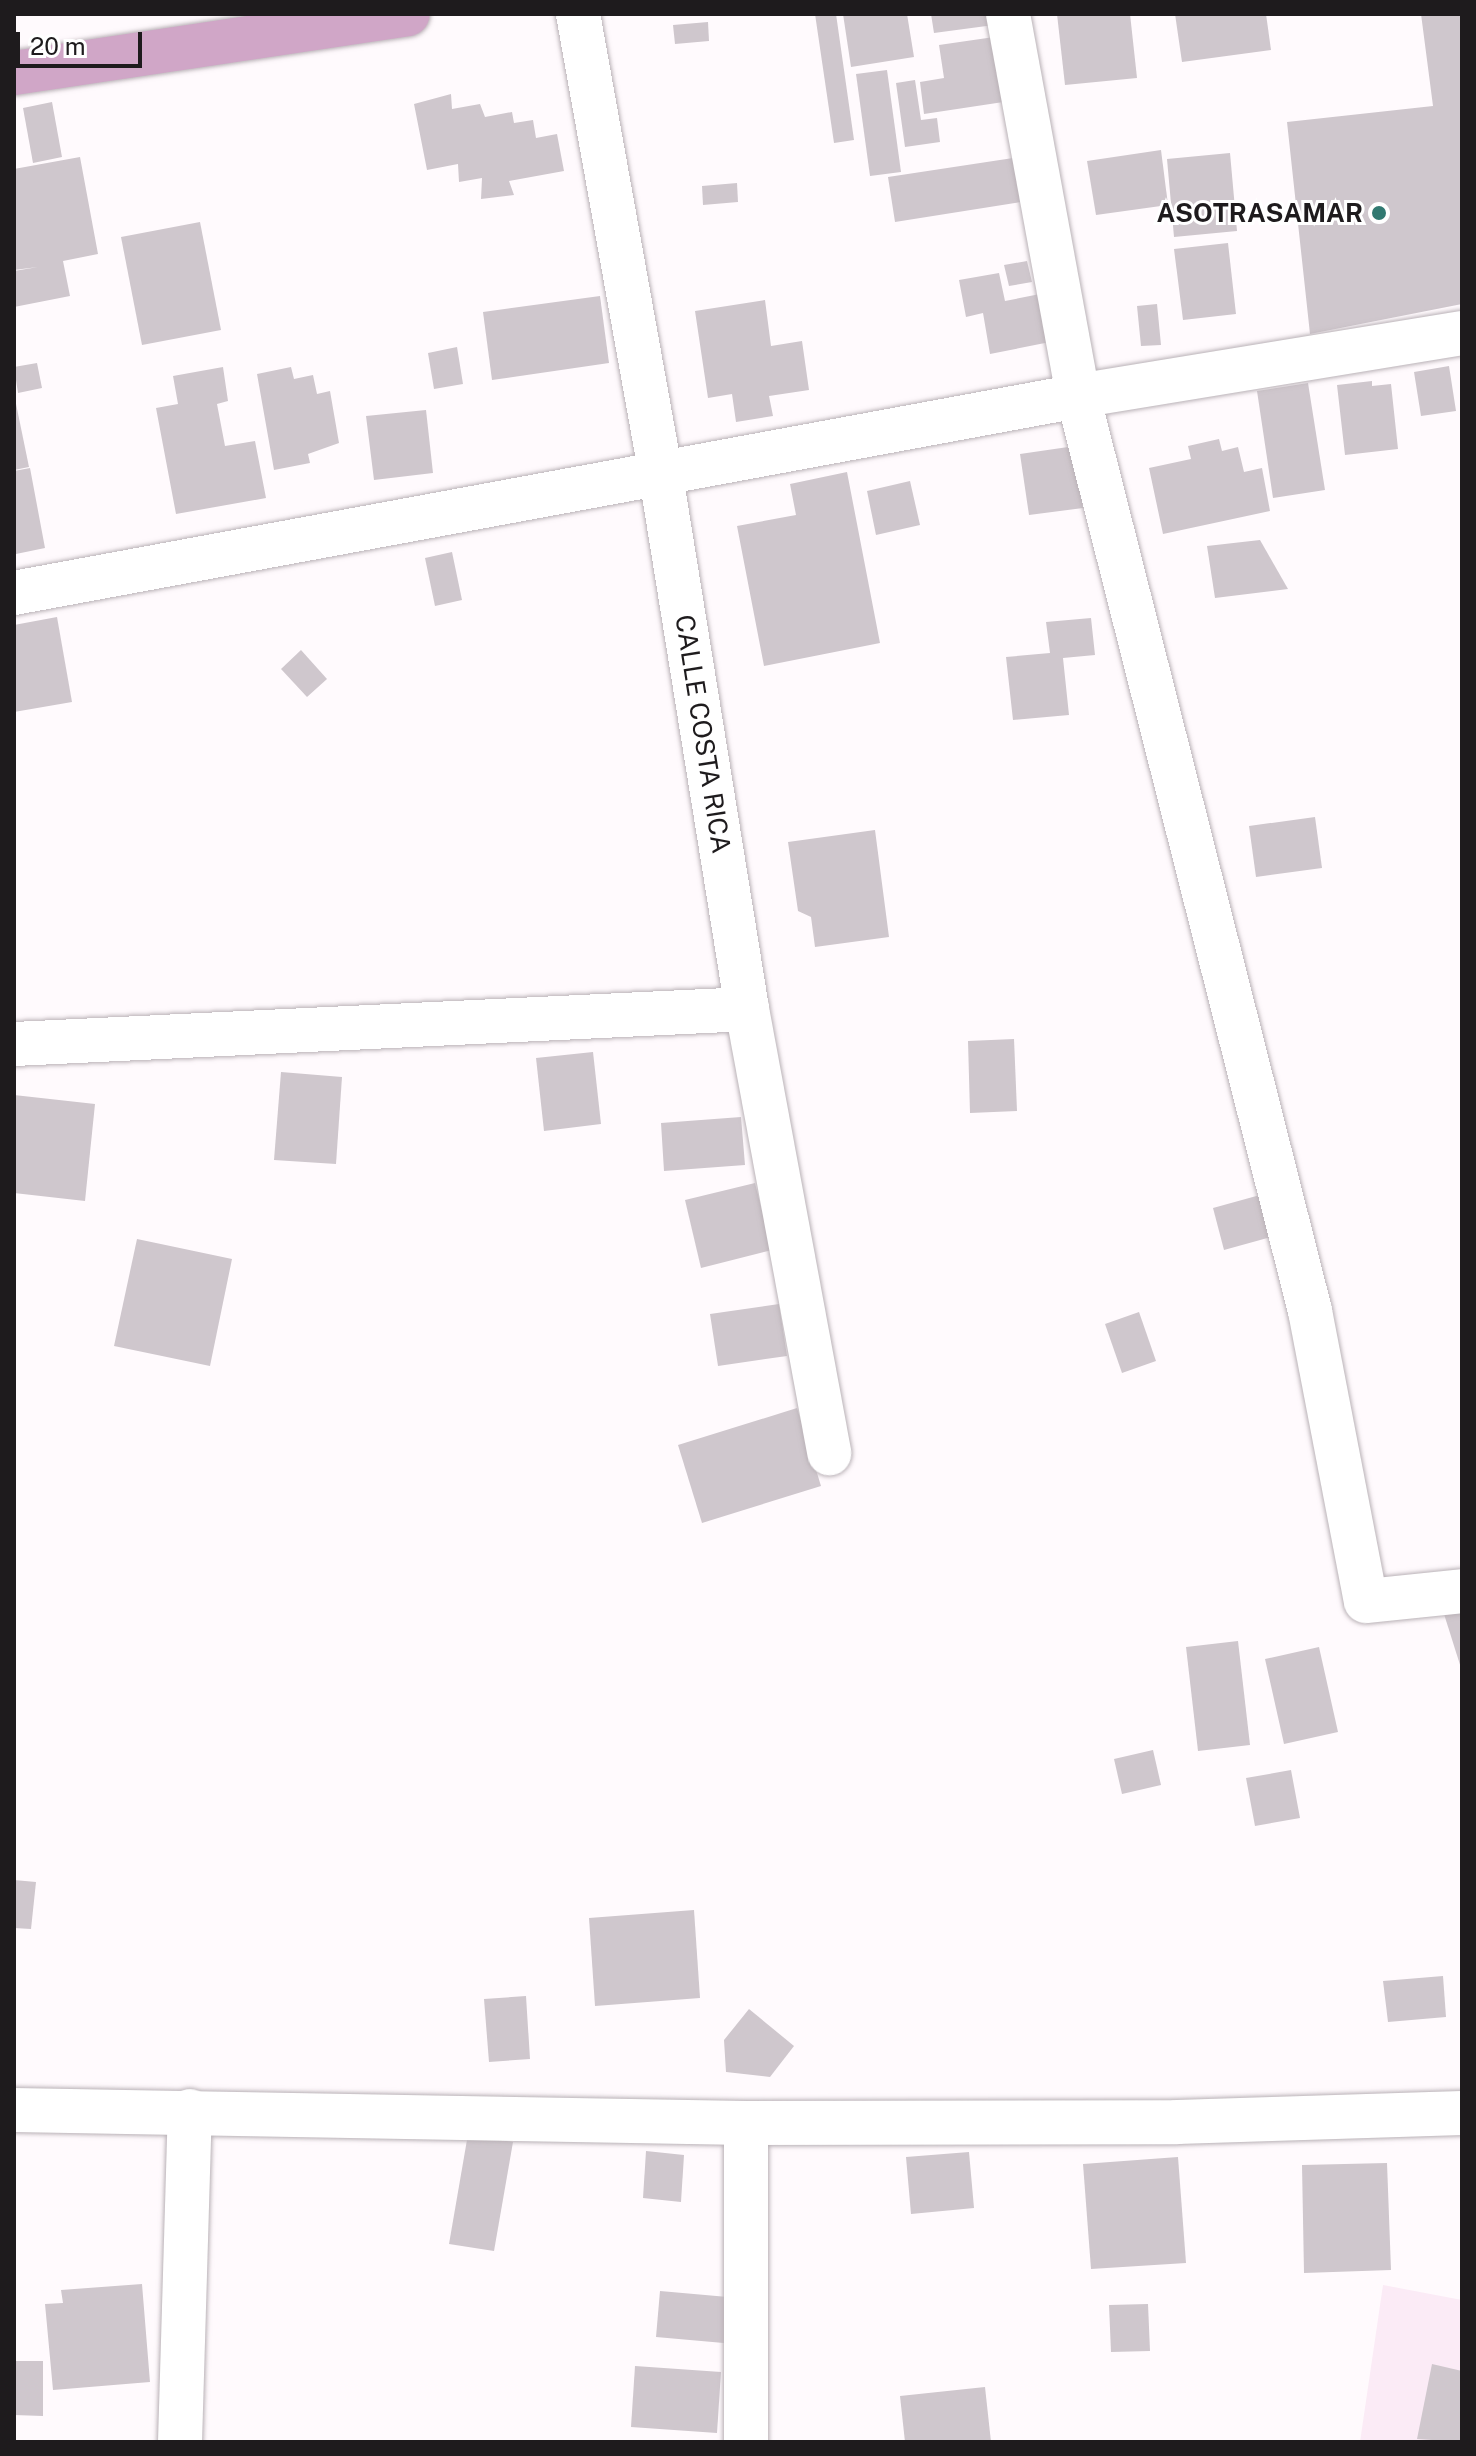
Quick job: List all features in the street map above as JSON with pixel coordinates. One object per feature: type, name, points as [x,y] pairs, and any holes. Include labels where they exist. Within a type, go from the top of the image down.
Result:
[{"type":"main road","points":[[14,73],[408,14]]},
{"type":"street","name":"CALLE COSTA RICA","points":[[578,14],[661,476],[747,1009],[829,1453]]},
{"type":"street","points":[[1008,14],[1078,396],[1310,1311],[1366,1601],[1462,1591]]},
{"type":"street","points":[[14,593],[661,476],[1078,396],[1462,333]]},
{"type":"street","points":[[14,1044],[747,1009]]},
{"type":"street","points":[[14,2110],[746,2123],[1177,2122],[1462,2113]]},
{"type":"street","points":[[180,2442],[190,2111]]},
{"type":"street","points":[[746,2123],[746,2442]]},
{"type":"shaded area","points":[[1383,2285],[1462,2300],[1462,2442],[1360,2442]]},
{"type":"building","points":[[815,14],[836,14],[854,140],[834,143]]},
{"type":"building","points":[[843,14],[907,14],[914,57],[851,67]]},
{"type":"building","points":[[931,14],[992,14],[994,25],[934,33]]},
{"type":"building","points":[[1057,14],[1130,14],[1137,78],[1065,85]]},
{"type":"building","points":[[1175,14],[1266,14],[1271,50],[1182,62]]},
{"type":"building","name":"ASOTRASAMAR","points":[[1421,14],[1462,14],[1462,304],[1310,334],[1287,122],[1433,106]]},
{"type":"building","points":[[708,22],[709,41],[675,44],[673,25]]},
{"type":"building","points":[[1001,36],[1010,101],[924,114],[920,82],[944,78],[939,45]]},
{"type":"building","points":[[887,70],[901,172],[870,176],[856,74]]},
{"type":"building","points":[[915,80],[921,120],[937,118],[940,142],[905,147],[896,83]]},
{"type":"building","points":[[451,94],[452,109],[480,104],[485,117],[512,112],[514,123],[533,120],[536,138],[557,134],[564,171],[509,181],[514,195],[481,199],[482,178],[459,182],[458,164],[427,170],[414,104]]},
{"type":"building","points":[[52,102],[62,157],[33,163],[23,108]]},
{"type":"building","points":[[1161,150],[1168,205],[1096,215],[1087,161]]},
{"type":"building","points":[[1230,153],[1237,231],[1174,237],[1167,159]]},
{"type":"building","points":[[80,157],[98,254],[63,261],[70,296],[14,307],[14,271],[38,267],[14,270],[14,169]]},
{"type":"building","points":[[1020,157],[1027,201],[895,222],[888,177]]},
{"type":"building","points":[[737,183],[738,202],[703,205],[702,186]]},
{"type":"building","points":[[200,222],[221,330],[142,345],[121,237]]},
{"type":"building","points":[[1228,243],[1236,314],[1183,320],[1174,249]]},
{"type":"building","points":[[1027,261],[1032,282],[1009,286],[1004,265]]},
{"type":"building","points":[[999,273],[1005,301],[1045,293],[1055,341],[990,354],[983,313],[966,317],[959,280]]},
{"type":"building","points":[[600,296],[609,363],[492,380],[483,312]]},
{"type":"building","points":[[765,300],[771,346],[802,341],[809,390],[769,396],[773,416],[736,422],[732,394],[708,398],[695,311]]},
{"type":"building","points":[[1157,304],[1161,345],[1141,346],[1137,306]]},
{"type":"building","points":[[457,347],[463,384],[434,389],[428,353]]},
{"type":"building","points":[[37,363],[42,388],[18,393],[14,367]]},
{"type":"building","points":[[1449,366],[1456,411],[1421,416],[1414,372]]},
{"type":"building","points":[[223,367],[228,401],[217,404],[225,446],[255,441],[266,498],[176,514],[156,408],[178,404],[173,376]]},
{"type":"building","points":[[291,367],[294,379],[313,375],[317,394],[330,391],[339,443],[308,454],[310,463],[274,470],[257,374]]},
{"type":"building","points":[[1372,381],[1372,386],[1391,384],[1398,449],[1345,455],[1337,385]]},
{"type":"building","points":[[1308,383],[1325,490],[1273,498],[1257,391]]},
{"type":"building","points":[[14,394],[29,467],[14,470]]},
{"type":"building","points":[[426,410],[433,473],[374,480],[366,416]]},
{"type":"building","points":[[1219,439],[1222,451],[1238,447],[1244,472],[1262,468],[1270,511],[1163,534],[1149,468],[1191,459],[1188,446]]},
{"type":"building","points":[[1075,446],[1083,508],[1029,515],[1020,454]]},
{"type":"building","points":[[30,468],[45,548],[16,554],[14,471]]},
{"type":"building","points":[[847,472],[880,643],[764,666],[737,526],[796,515],[790,484]]},
{"type":"building","points":[[910,481],[920,525],[876,535],[867,491]]},
{"type":"building","points":[[1260,540],[1288,589],[1215,598],[1207,546]]},
{"type":"building","points":[[452,552],[462,600],[435,606],[425,558]]},
{"type":"building","points":[[57,617],[72,702],[14,712],[14,625]]},
{"type":"building","points":[[1091,618],[1095,655],[1063,658],[1069,715],[1013,720],[1006,657],[1050,653],[1046,622]]},
{"type":"building","points":[[301,650],[327,679],[307,697],[281,669]]},
{"type":"building","points":[[1315,817],[1322,868],[1256,877],[1249,826]]},
{"type":"building","points":[[875,830],[889,937],[815,947],[811,917],[798,911],[788,842]]},
{"type":"building","points":[[1014,1039],[1017,1111],[970,1113],[968,1041]]},
{"type":"building","points":[[593,1052],[601,1124],[544,1131],[536,1058]]},
{"type":"building","points":[[281,1072],[342,1077],[336,1164],[274,1160]]},
{"type":"building","points":[[14,1095],[95,1104],[85,1201],[14,1193]]},
{"type":"building","points":[[741,1117],[745,1165],[664,1171],[661,1123]]},
{"type":"building","points":[[755,1183],[772,1250],[701,1268],[685,1200]]},
{"type":"building","points":[[1260,1195],[1271,1237],[1224,1250],[1213,1208]]},
{"type":"building","points":[[137,1239],[232,1259],[210,1366],[114,1346]]},
{"type":"building","points":[[779,1304],[787,1356],[718,1366],[710,1314]]},
{"type":"building","points":[[1139,1312],[1156,1361],[1122,1373],[1105,1324]]},
{"type":"building","points":[[797,1408],[821,1486],[702,1523],[678,1445]]},
{"type":"building","points":[[1462,1608],[1462,1668],[1461,1668],[1444,1614]]},
{"type":"building","points":[[1238,1641],[1250,1745],[1198,1751],[1186,1647]]},
{"type":"building","points":[[1319,1647],[1338,1732],[1284,1744],[1265,1659]]},
{"type":"building","points":[[1153,1750],[1161,1785],[1122,1794],[1114,1759]]},
{"type":"building","points":[[1291,1770],[1300,1818],[1255,1826],[1246,1778]]},
{"type":"building","points":[[14,1880],[36,1882],[31,1929],[14,1928]]},
{"type":"building","points":[[694,1910],[700,1998],[595,2006],[589,1918]]},
{"type":"building","points":[[1443,1976],[1446,2017],[1388,2022],[1383,1981]]},
{"type":"building","points":[[526,1996],[530,2059],[489,2062],[484,1999]]},
{"type":"building","points":[[749,2009],[794,2046],[770,2077],[726,2072],[724,2040]]},
{"type":"building","points":[[468,2134],[513,2142],[494,2251],[449,2244]]},
{"type":"building","points":[[646,2151],[684,2155],[681,2202],[643,2198]]},
{"type":"building","points":[[969,2152],[974,2208],[911,2214],[906,2157]]},
{"type":"building","points":[[1178,2157],[1186,2263],[1091,2269],[1083,2164]]},
{"type":"building","points":[[1387,2163],[1391,2270],[1304,2273],[1302,2165]]},
{"type":"building","points":[[142,2284],[150,2382],[53,2390],[45,2304],[63,2303],[61,2290]]},
{"type":"building","points":[[660,2291],[739,2298],[735,2344],[656,2337]]},
{"type":"building","points":[[1148,2304],[1150,2351],[1111,2352],[1109,2305]]},
{"type":"building","points":[[14,2361],[43,2361],[43,2416],[14,2415]]},
{"type":"building","points":[[1432,2364],[1462,2371],[1462,2442],[1417,2439]]},
{"type":"building","points":[[635,2366],[721,2372],[717,2433],[631,2427]]},
{"type":"building","points":[[985,2387],[991,2442],[905,2442],[900,2396]]},
{"type":"place","name":"ASOTRASAMAR","points":[[1379,213]]}]
